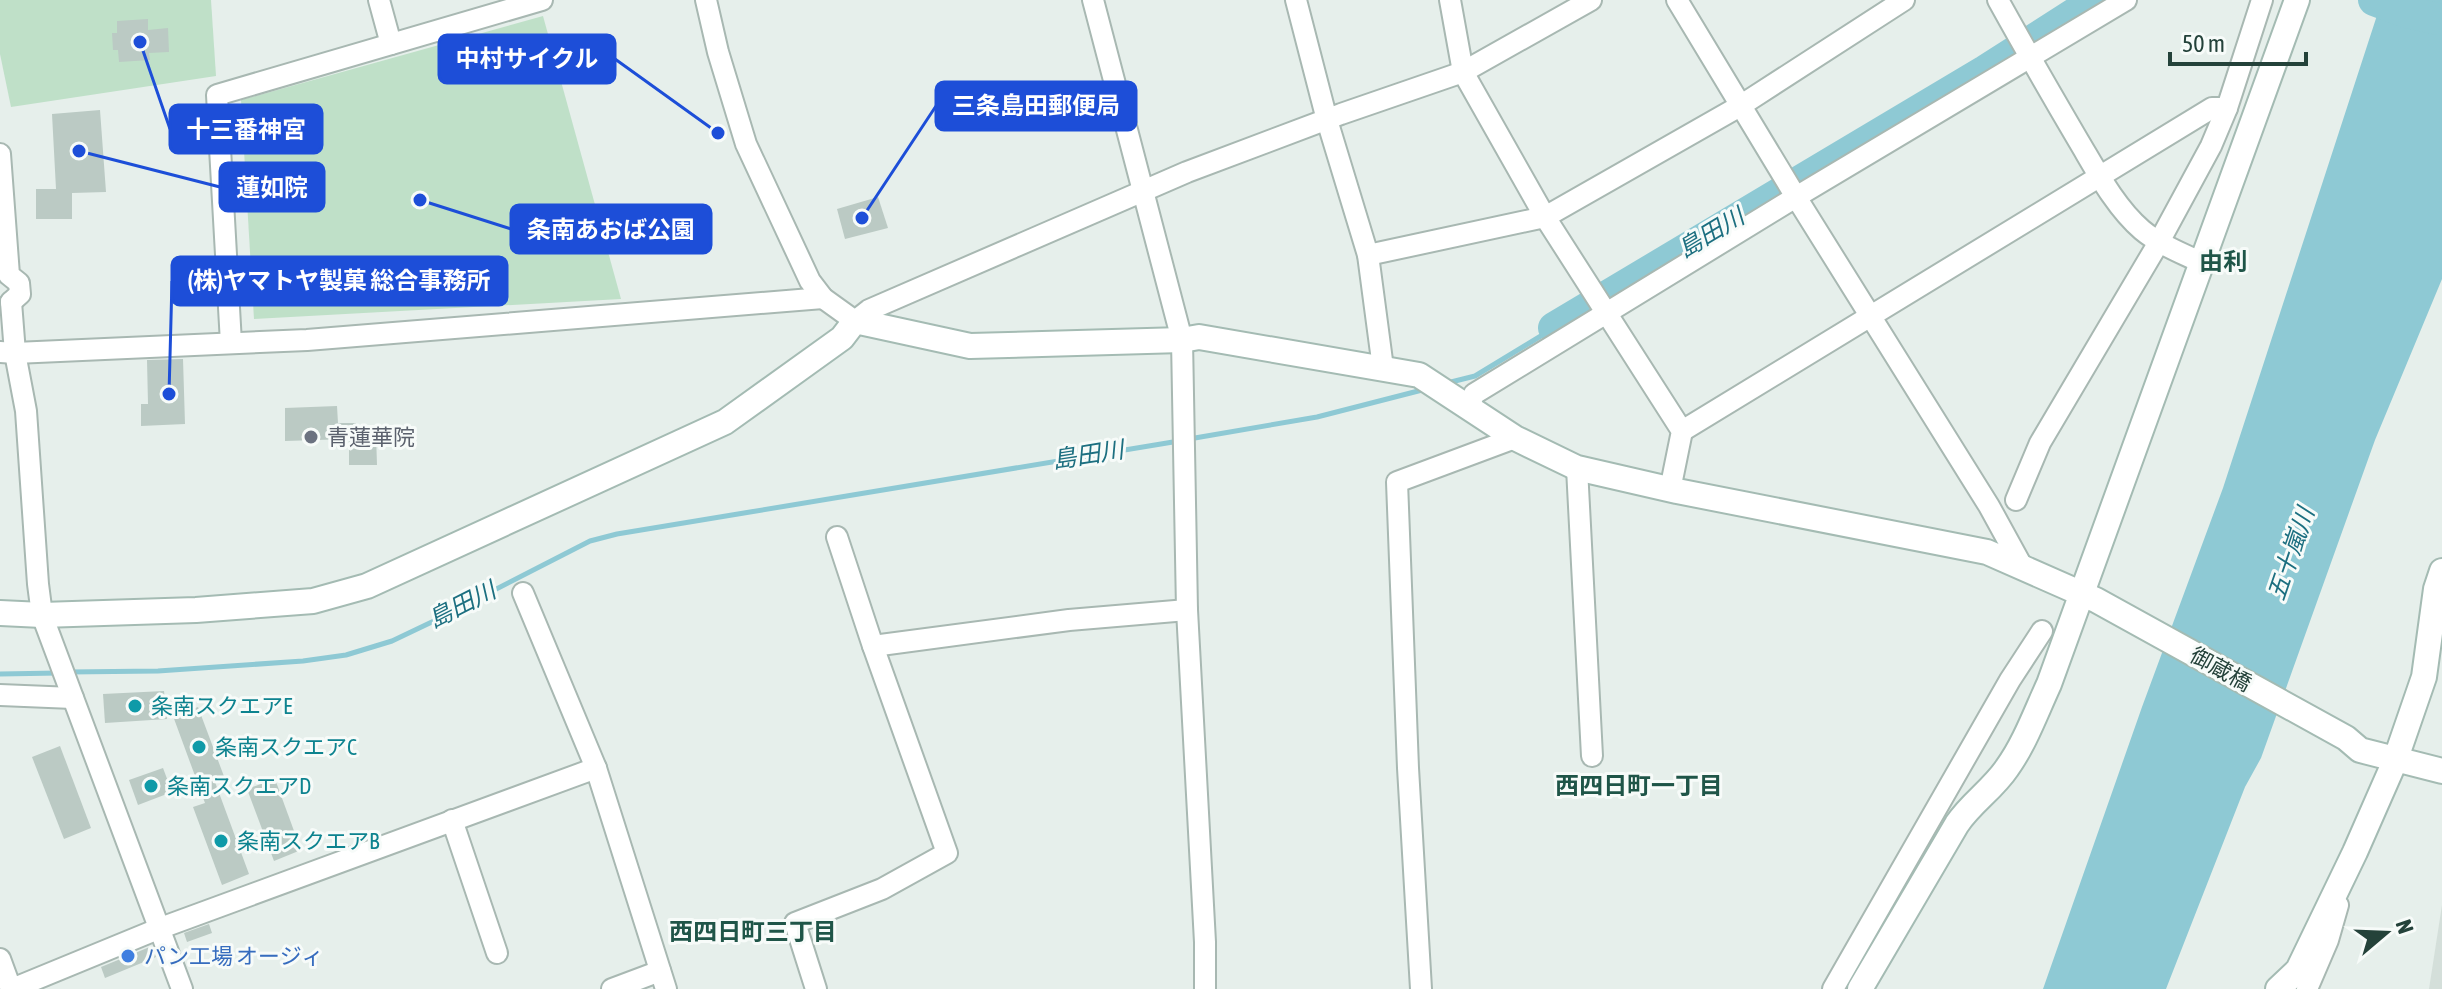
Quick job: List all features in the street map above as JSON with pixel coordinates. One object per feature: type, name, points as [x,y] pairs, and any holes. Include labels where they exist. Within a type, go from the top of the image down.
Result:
[{"type":"street","points":[[379,0],[391,44]]},
{"type":"street","points":[[231,343],[217,95],[542,0]]},
{"type":"street","points":[[706,0],[746,144],[810,281],[823,298],[855,321]]},
{"type":"street","points":[[1093,0],[1182,340],[1187,610],[1205,989]]},
{"type":"street","points":[[1296,0],[1327,120],[1368,255],[1383,368]]},
{"type":"street","points":[[1450,0],[1463,72],[1545,217],[1682,431],[1670,490]]},
{"type":"street","points":[[0,613],[42,615],[196,610],[313,601],[367,586],[725,422],[842,338],[855,321],[869,310],[1143,191],[1327,120],[1463,72],[1591,0]]},
{"type":"street","points":[[1677,0],[1989,506],[2023,568]]},
{"type":"street","points":[[1368,255],[1545,217],[1740,106],[1904,0]]},
{"type":"street","points":[[1998,0],[2100,178],[2140,229],[2202,263]]},
{"type":"street","points":[[1469,408],[1474,394],[2126,0]]},
{"type":"street","points":[[2016,500],[2040,443],[2159,242],[2211,146],[2227,108],[2262,0]]},
{"type":"street","points":[[1860,989],[1957,824],[1994,785],[2019,749],[2089,597],[2202,263],[2297,0]]},
{"type":"street","points":[[1682,431],[2212,108],[2227,108]]},
{"type":"street","points":[[0,154],[5,279],[19,283],[20,294],[5,299],[7,352],[26,411],[42,615],[182,989]]},
{"type":"street","points":[[7,352],[307,340],[823,298]]},
{"type":"street","name":"御蔵橋","points":[[855,321],[970,346],[1199,337],[1419,375],[1515,438],[1577,468],[1670,490],[1987,552],[2089,597],[2346,738],[2360,750],[2442,771]]},
{"type":"street","points":[[1421,989],[1408,768],[1397,482],[1515,438]]},
{"type":"street","points":[[1577,468],[1592,756]]},
{"type":"street","points":[[816,989],[795,923],[882,889],[947,853],[837,537]]},
{"type":"street","points":[[2278,989],[2298,970],[2395,761],[2424,677],[2436,589],[2442,571]]},
{"type":"street","points":[[523,593],[596,768],[663,980],[612,989]]},
{"type":"street","points":[[873,646],[1069,620],[1187,610]]},
{"type":"street","points":[[1833,989],[2010,680],[2042,631]]},
{"type":"street","points":[[0,695],[73,698]]},
{"type":"street","points":[[0,959],[12,989],[158,929],[596,768]]},
{"type":"street","points":[[452,820],[497,953]]},
{"type":"street","points":[[2307,989],[2328,940],[2355,852]]},
{"type":"shaded area","points":[[2442,905],[2442,989],[2429,989]]},
{"type":"green space","points":[[0,0],[211,0],[216,76],[11,107],[0,54]]},
{"type":"green space","points":[[543,16],[621,299],[254,319],[241,100]]},
{"type":"water","name":"五十嵐川","points":[[2382,0],[2442,0],[2442,279],[2375,440],[2261,758],[2245,787],[2166,989],[2043,989],[2223,488]]},
{"type":"building","points":[[148,19],[148,30],[168,28],[169,52],[149,53],[150,60],[119,62],[118,50],[113,50],[112,33],[117,33],[117,21]]},
{"type":"building","points":[[100,110],[106,192],[72,193],[72,219],[36,219],[36,189],[56,189],[52,114]]},
{"type":"building","points":[[878,197],[888,228],[845,239],[837,209]]},
{"type":"building","points":[[183,359],[185,424],[141,426],[141,404],[148,404],[147,360]]},
{"type":"building","name":"青蓮華院","points":[[337,406],[338,423],[356,423],[356,435],[376,434],[377,465],[349,465],[349,439],[285,441],[285,408]]},
{"type":"building","name":"条南スクエアE","points":[[164,691],[167,719],[105,723],[103,694]]},
{"type":"building","points":[[198,707],[225,779],[215,782],[249,874],[222,885],[193,807],[205,803],[173,716]]},
{"type":"building","points":[[60,746],[91,828],[64,839],[32,757]]},
{"type":"building","name":"条南スクエアD","points":[[163,768],[172,792],[138,805],[129,780]]},
{"type":"building","points":[[275,779],[301,850],[274,861],[247,789]]},
{"type":"building","points":[[209,924],[212,933],[187,942],[184,933]]},
{"type":"building","points":[[152,946],[156,957],[105,978],[101,967]]},
{"type":"waterway","name":"島田川","points":[[1554,328],[1985,71],[2096,0]]},
{"type":"waterway","name":"島田川","points":[[2374,0],[2406,12],[2442,20]]},
{"type":"waterway","name":"島田川","points":[[1447,383],[1475,376],[1554,328]]},
{"type":"waterway","name":"島田川","points":[[1189,439],[1317,417],[1426,389]]},
{"type":"waterway","name":"島田川","points":[[69,672],[158,671],[346,655],[392,641],[590,541],[617,534],[1179,441]]},
{"type":"waterway","name":"島田川","points":[[0,674],[59,673]]},
{"type":"place","name":"十三番神宮","points":[[140,42]]},
{"type":"place","name":"中村サイクル","points":[[718,133]]},
{"type":"place","name":"蓮如院","points":[[79,151]]},
{"type":"place","name":"条南あおば公園","points":[[420,200]]},
{"type":"place","name":"三条島田郵便局","points":[[862,218]]},
{"type":"place","name":"(株)ヤマトヤ製菓 総合事務所","points":[[169,394]]},
{"type":"place","name":"青蓮華院","points":[[311,437]]},
{"type":"place","name":"条南スクエアE","points":[[135,706]]},
{"type":"place","name":"条南スクエアC","points":[[199,747]]},
{"type":"place","name":"条南スクエアD","points":[[151,786]]},
{"type":"place","name":"条南スクエアB","points":[[221,841]]},
{"type":"place","name":"パン工場 オージィ","points":[[128,956]]},
{"type":"district","name":"由利","points":[[2223,262]]},
{"type":"district","name":"西四日町一丁目","points":[[1639,786]]},
{"type":"district","name":"西四日町三丁目","points":[[753,932]]}]
